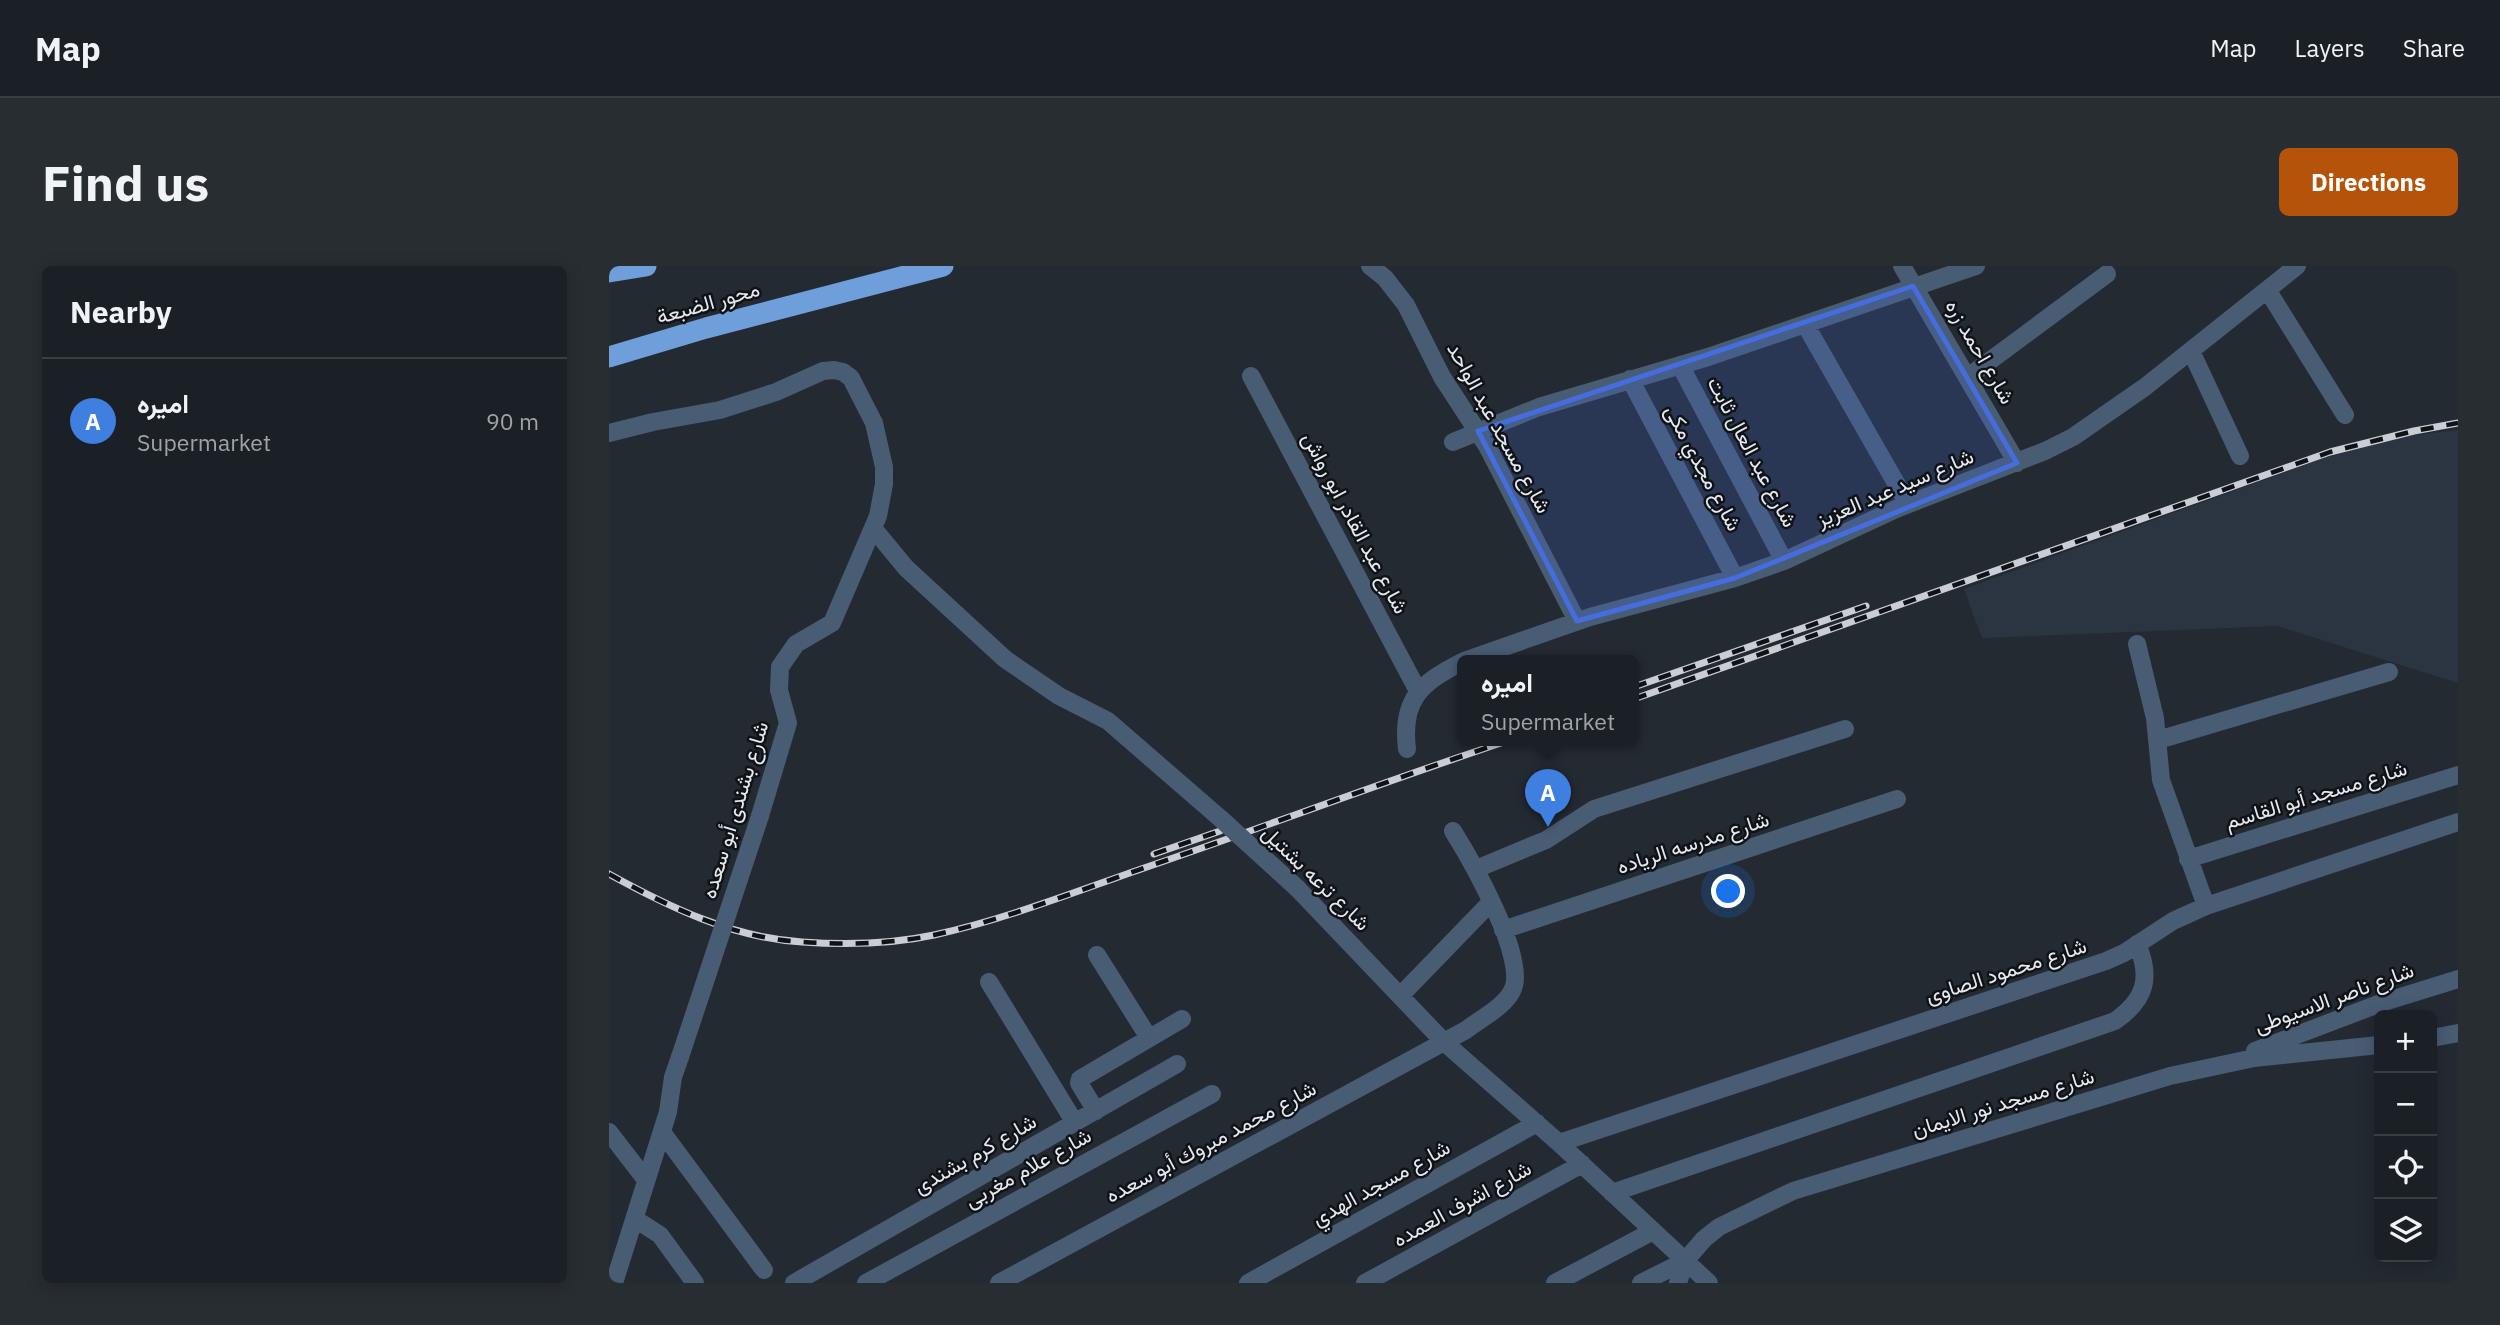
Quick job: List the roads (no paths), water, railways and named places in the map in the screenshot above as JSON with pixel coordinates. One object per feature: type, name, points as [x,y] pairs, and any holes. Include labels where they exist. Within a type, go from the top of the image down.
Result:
[{"type":"highway","points":[[609,272],[646,266]]},
{"type":"highway","name":"محور الضبعة","points":[[609,357],[706,328],[943,266]]},
{"type":"street","name":"شارع مسجد عبد الواحد","points":[[1370,266],[1385,278],[1406,305],[1442,377],[1478,431],[1577,621]]},
{"type":"street","name":"شارع احمد زره","points":[[1902,266],[2017,463]]},
{"type":"street","points":[[1453,442],[1539,407],[1680,365],[1976,266]]},
{"type":"street","name":"شارع سيد عبد العزيز","points":[[1480,655],[1577,621],[1735,578],[1784,561],[1909,504],[2017,463],[2073,437],[2136,393],[2297,266]]},
{"type":"street","points":[[1968,377],[2107,274]]},
{"type":"street","points":[[2268,291],[2345,415]]},
{"type":"street","points":[[1805,324],[1909,504]]},
{"type":"street","points":[[2191,351],[2240,456]]},
{"type":"street","name":"شارع عبد العال ثابت","points":[[1680,365],[1784,561]]},
{"type":"street","name":"شارع بشندى أبو سعده","points":[[609,433],[653,422],[720,411],[823,372],[839,370],[851,378],[868,409],[879,437],[884,484],[878,516],[832,623],[796,644],[780,667],[779,690],[788,723],[680,1057],[662,1132],[614,1283]]},
{"type":"street","name":"شارع عبد القادر ابو رواش","points":[[1251,376],[1418,691]]},
{"type":"street","name":"شارع مجدي مكى","points":[[1630,379],[1735,578]]},
{"type":"street","name":"شارع ترعه بشتيل","points":[[873,528],[906,568],[1005,659],[1059,696],[1108,721],[1221,819],[1297,888],[1444,1042],[1559,1143],[1709,1283]]},
{"type":"street","points":[[2137,645],[2158,740],[2161,780],[2206,906]]},
{"type":"street","name":"شارع سيد عبد العزيز","points":[[1418,691],[1435,676],[1457,664]]},
{"type":"street","points":[[2158,740],[2389,672]]},
{"type":"street","points":[[1407,749],[1404,729],[1408,708],[1418,691]]},
{"type":"street","points":[[1476,869],[1546,841],[1594,809],[1845,729]]},
{"type":"street","name":"شارع مسجد أبو القاسم","points":[[2189,859],[2458,775]]},
{"type":"street","name":"شارع مدرسه الرياده","points":[[1503,930],[1897,799]]},
{"type":"street","name":"شارع محمود الصاوى","points":[[1559,1143],[2106,961],[2124,953],[2173,921],[2206,906],[2458,822]]},
{"type":"street","points":[[1444,1042],[1466,1030],[1511,994],[1516,983],[1516,970],[1503,930],[1476,869],[1453,831]]},
{"type":"street","points":[[1401,995],[1491,902]]},
{"type":"street","points":[[1612,1193],[2115,1021],[2130,1011],[2140,996],[2145,979],[2144,961],[2137,944]]},
{"type":"street","points":[[1097,955],[1149,1038]]},
{"type":"street","name":"شارع ناصر الاسيوطى","points":[[2226,1063],[2381,1003],[2458,979]]},
{"type":"street","points":[[989,982],[1075,1123]]},
{"type":"street","points":[[1095,1111],[1079,1080],[1182,1019]]},
{"type":"street","points":[[2437,1037],[2458,1033]]},
{"type":"street","name":"شارع محمد مبروك أبو سعده","points":[[999,1283],[1444,1042]]},
{"type":"street","name":"شارع مسجد نور الايمان","points":[[1678,1283],[1685,1261],[1704,1239],[1719,1227],[1793,1191],[2170,1076],[2226,1063],[2374,1046]]},
{"type":"street","name":"شارع كرم بشندى","points":[[794,1283],[1177,1063]]},
{"type":"street","name":"شارع علام مغربى","points":[[866,1283],[1212,1094]]},
{"type":"street","name":"شارع مسجد الهدي","points":[[1248,1283],[1537,1123]]},
{"type":"street","points":[[609,1132],[646,1180]]},
{"type":"street","points":[[662,1132],[764,1270]]},
{"type":"street","name":"شارع اشرف العمده","points":[[1365,1283],[1582,1164]]},
{"type":"street","points":[[635,1219],[660,1235],[695,1283]]},
{"type":"street","points":[[1555,1283],[1653,1231]]},
{"type":"street","points":[[1641,1283],[1685,1261]]},
{"type":"railway","points":[[1639,697],[2330,452],[2458,423]]},
{"type":"railway","points":[[1639,685],[1866,606]]},
{"type":"railway","points":[[609,874],[678,909],[751,934],[802,942],[835,943],[918,938],[988,921],[1042,904],[1492,746]]},
{"type":"railway","points":[[1154,854],[1220,831]]},
{"type":"place","name":"اميره","points":[[1548,827]]}]
